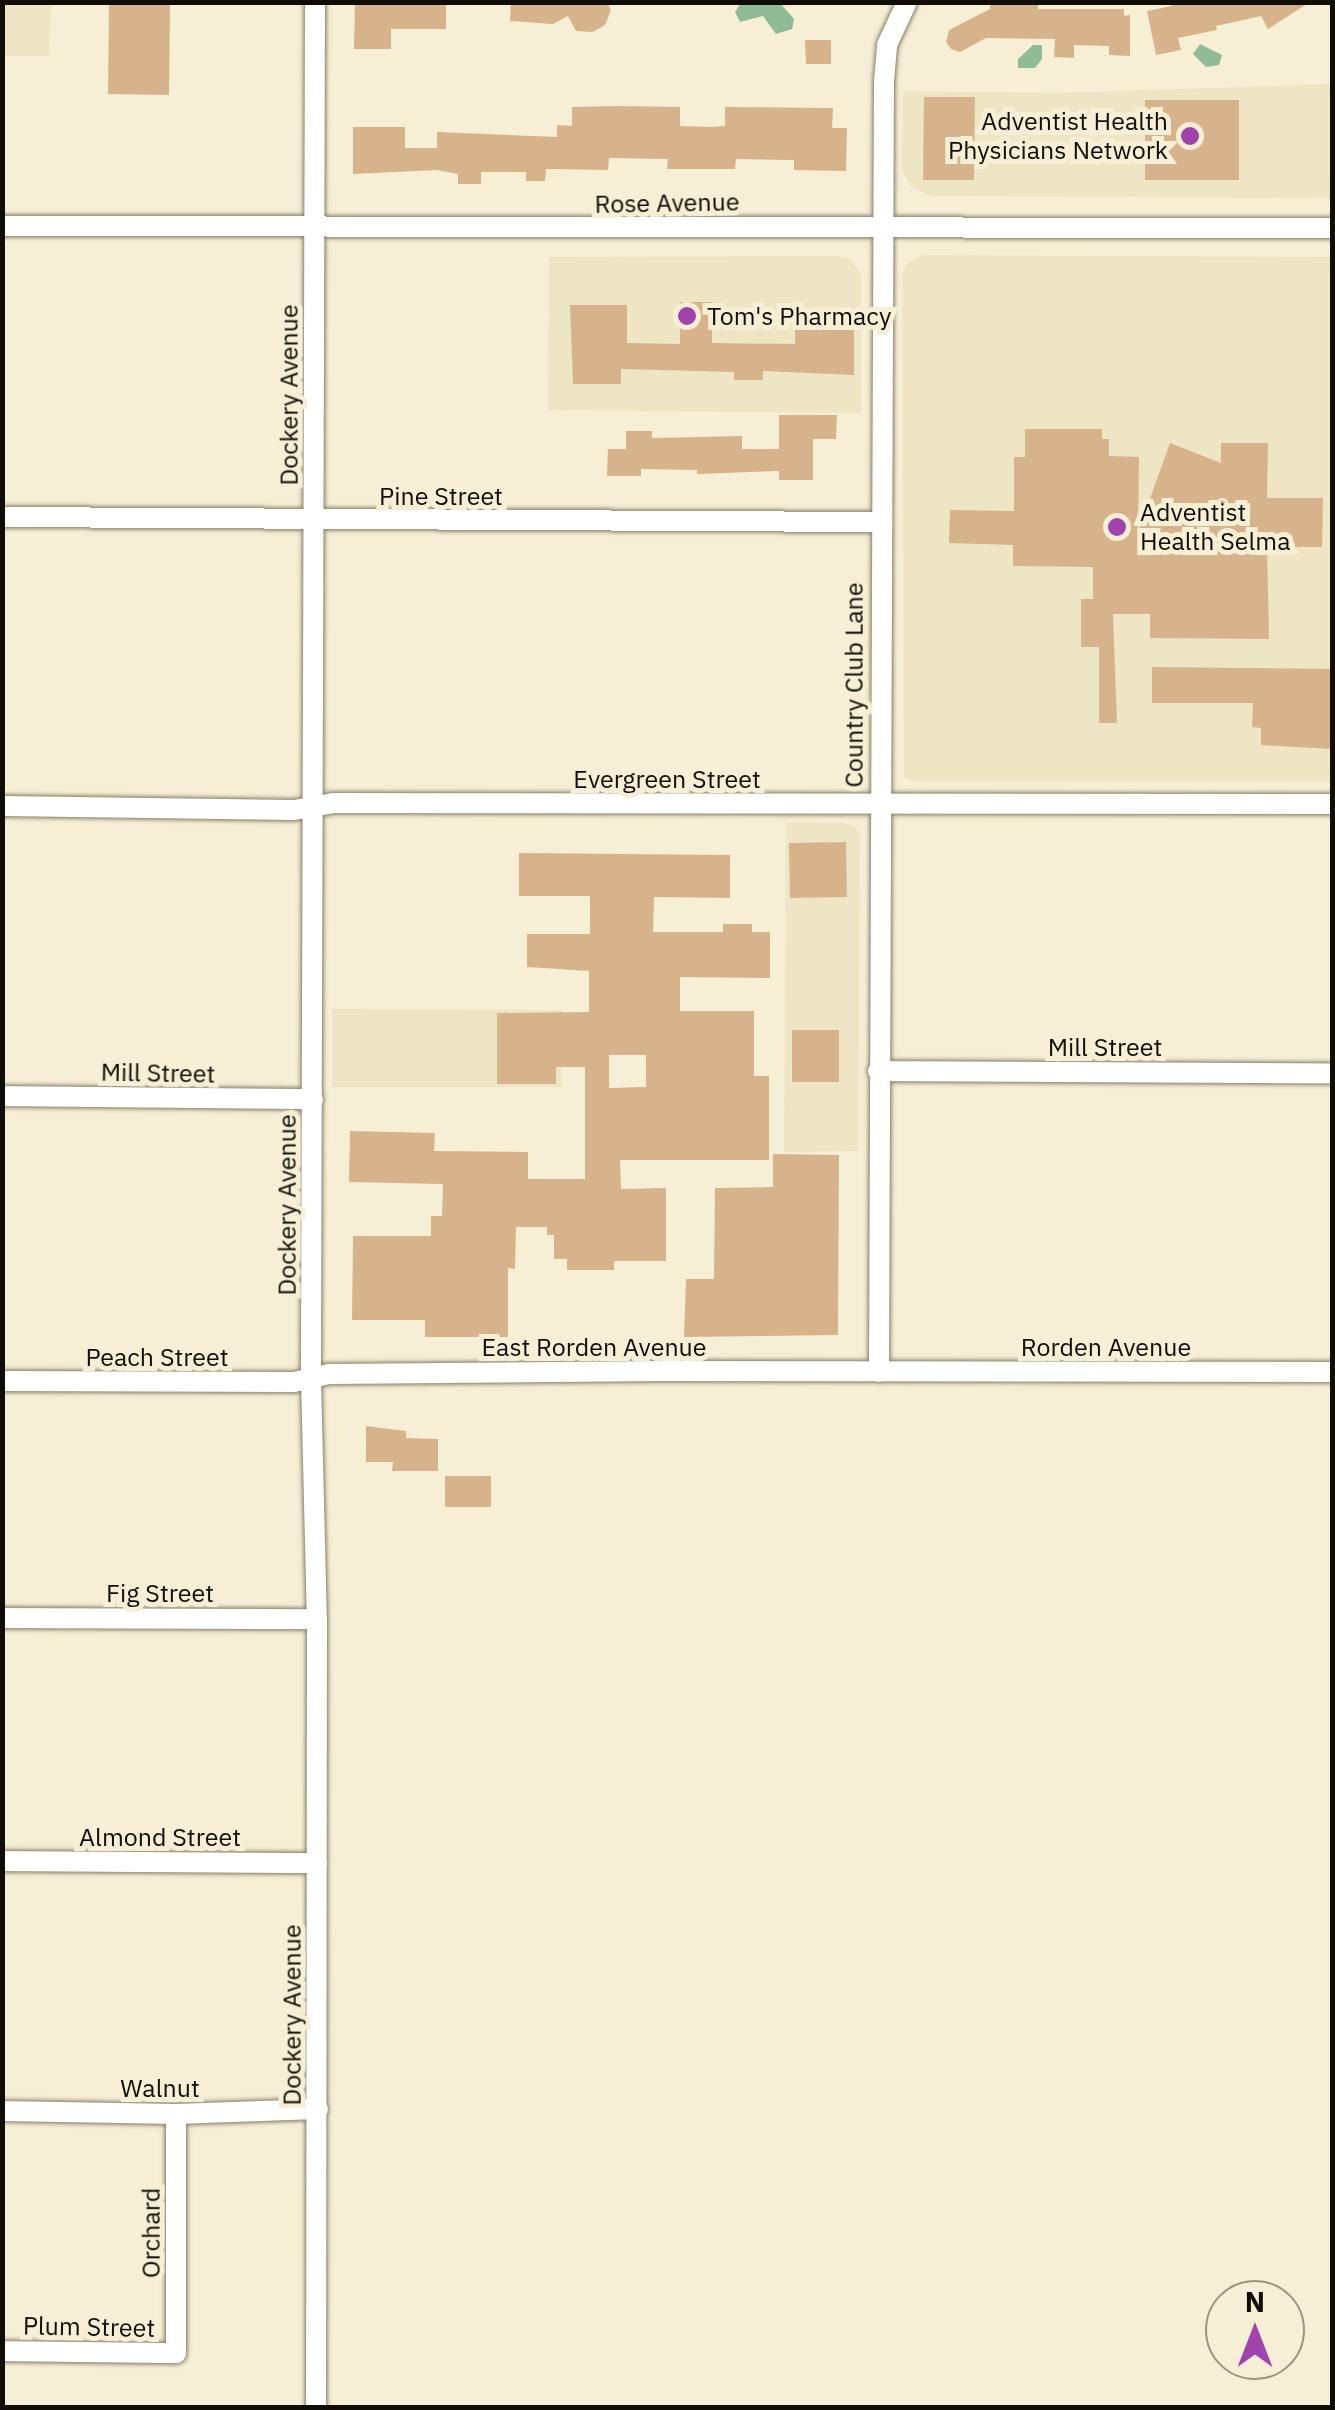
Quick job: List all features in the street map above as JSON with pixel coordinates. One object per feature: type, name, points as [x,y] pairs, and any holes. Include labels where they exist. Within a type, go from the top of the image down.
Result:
[{"type":"street","name":"Dockery Avenue","points":[[315,2],[311,1379],[317,1619],[316,2408]]},
{"type":"street","name":"Country Club Lane","points":[[879,1372],[878,804],[885,62],[892,29],[907,2]]},
{"type":"street","name":"Rose Avenue","points":[[2,226],[1332,228]]},
{"type":"street","name":"Pine Street","points":[[2,517],[880,522]]},
{"type":"street","name":"Evergreen Street","points":[[2,806],[1332,804]]},
{"type":"street","name":"Mill Street","points":[[878,1071],[1332,1073]]},
{"type":"street","name":"Mill Street","points":[[2,1096],[312,1100]]},
{"type":"street","name":"Rorden Avenue","points":[[879,1372],[1332,1372]]},
{"type":"street","name":"East Rorden Avenue","points":[[311,1379],[368,1374],[879,1372]]},
{"type":"street","name":"Peach Street","points":[[2,1381],[311,1379]]},
{"type":"street","name":"Fig Street","points":[[2,1618],[317,1619]]},
{"type":"street","name":"Almond Street","points":[[2,1862],[317,1862]]},
{"type":"street","name":"Walnut","points":[[2,2111],[176,2114],[318,2109]]},
{"type":"street","name":"Orchard","points":[[176,2114],[176,2353]]},
{"type":"street","name":"Plum Street","points":[[2,2351],[176,2353]]},
{"type":"shaded area","points":[[2,3],[51,3],[49,56],[3,56]]},
{"type":"shaded area","points":[[741,3],[780,3],[794,19],[792,29],[776,34],[763,16],[740,22],[735,12]]},
{"type":"shaded area","points":[[1200,44],[1222,55],[1219,65],[1206,67],[1193,54]]},
{"type":"shaded area","points":[[1033,45],[1042,45],[1042,59],[1035,68],[1018,68],[1018,59]]},
{"type":"shaded area","points":[[1332,84],[1332,198],[932,196],[912,188],[902,170],[903,91],[1057,93]]},
{"type":"shaded area","name":"Adventist Health Selma","points":[[922,255],[1332,257],[1332,782],[916,782],[904,777],[902,277],[906,265]]},
{"type":"shaded area","points":[[837,256],[851,260],[861,274],[861,413],[548,410],[549,257]]},
{"type":"shaded area","points":[[786,822],[843,823],[854,826],[860,835],[858,1151],[784,1152]]},
{"type":"shaded area","points":[[332,1009],[562,1010],[562,1087],[332,1087]]},
{"type":"building","points":[[109,2],[170,2],[169,95],[108,94]]},
{"type":"building","points":[[355,2],[446,2],[446,29],[391,29],[391,49],[354,49]]},
{"type":"building","points":[[511,2],[607,2],[611,10],[605,25],[593,32],[576,31],[568,16],[553,24],[510,21]]},
{"type":"building","points":[[1171,2],[1310,2],[1268,29],[1261,16],[1216,26],[1217,30],[1178,38],[1181,50],[1156,55],[1147,11],[1172,6]]},
{"type":"building","points":[[990,3],[1038,4],[1038,9],[1124,9],[1124,16],[1130,15],[1130,56],[1109,55],[1109,46],[1074,45],[1074,58],[1054,57],[1055,39],[986,38],[960,52],[951,49],[946,42],[949,30],[990,9]]},
{"type":"building","points":[[805,40],[831,40],[831,64],[806,64]]},
{"type":"building","points":[[924,97],[975,97],[974,180],[923,180]]},
{"type":"building","points":[[1145,100],[1239,100],[1239,180],[1145,180]]},
{"type":"building","points":[[572,107],[680,107],[680,126],[710,127],[725,126],[725,107],[833,108],[832,128],[847,128],[846,171],[794,170],[794,160],[736,159],[735,169],[667,169],[668,159],[609,158],[608,170],[546,169],[545,181],[526,181],[526,172],[481,172],[481,184],[458,184],[458,174],[437,170],[353,174],[353,127],[405,127],[405,148],[437,148],[437,132],[557,137],[557,125],[572,126]]},
{"type":"building","points":[[680,302],[712,302],[712,343],[795,344],[795,329],[854,329],[854,375],[763,371],[763,380],[734,380],[734,372],[621,369],[621,384],[573,384],[570,305],[627,305],[627,343],[680,344]]},
{"type":"building","points":[[779,415],[837,415],[836,439],[813,439],[813,480],[779,480],[779,471],[697,474],[697,470],[641,469],[641,476],[607,476],[608,449],[626,449],[626,431],[652,431],[652,438],[742,436],[742,449],[779,449]]},
{"type":"building","points":[[1025,429],[1102,429],[1102,439],[1109,439],[1109,456],[1139,457],[1138,532],[1170,443],[1221,463],[1221,443],[1268,443],[1267,498],[1323,498],[1322,547],[1267,547],[1269,639],[1150,638],[1150,614],[1113,614],[1117,723],[1099,723],[1099,647],[1081,647],[1081,599],[1093,599],[1093,567],[1013,566],[1013,545],[949,543],[950,510],[1014,511],[1014,457],[1025,457]]},
{"type":"building","points":[[1152,667],[1332,669],[1332,749],[1261,745],[1261,728],[1252,727],[1253,703],[1152,703]]},
{"type":"building","points":[[846,842],[847,897],[790,898],[789,843]]},
{"type":"building","points":[[519,853],[730,855],[730,898],[654,897],[653,932],[723,932],[723,924],[752,924],[752,932],[770,932],[770,978],[680,977],[680,1011],[754,1011],[754,1076],[769,1076],[769,1160],[620,1160],[621,1189],[666,1188],[666,1261],[614,1261],[614,1270],[567,1270],[567,1259],[554,1259],[554,1235],[547,1235],[547,1227],[516,1227],[515,1269],[508,1268],[508,1337],[425,1337],[425,1320],[352,1320],[353,1236],[431,1236],[431,1216],[442,1216],[443,1184],[349,1182],[350,1131],[435,1133],[434,1151],[528,1152],[528,1179],[585,1179],[585,1067],[556,1067],[556,1084],[497,1084],[497,1013],[589,1012],[589,971],[527,967],[527,934],[590,934],[590,896],[519,896]],"holes":[[[609,1055],[646,1055],[646,1087],[609,1088]]]},
{"type":"building","points":[[792,1030],[839,1030],[839,1082],[792,1082]]},
{"type":"building","points":[[773,1154],[839,1155],[838,1335],[684,1337],[686,1279],[714,1279],[715,1188],[773,1187]]},
{"type":"building","points":[[366,1426],[406,1431],[406,1438],[438,1439],[438,1471],[392,1471],[393,1462],[366,1462]]},
{"type":"building","points":[[445,1476],[491,1476],[491,1507],[445,1507]]},
{"type":"place","name":"Adventist Health Physicians Network","points":[[1190,136]]},
{"type":"place","name":"Tom's Pharmacy","points":[[687,316]]},
{"type":"place","name":"Adventist Health Selma","points":[[1117,527]]}]
